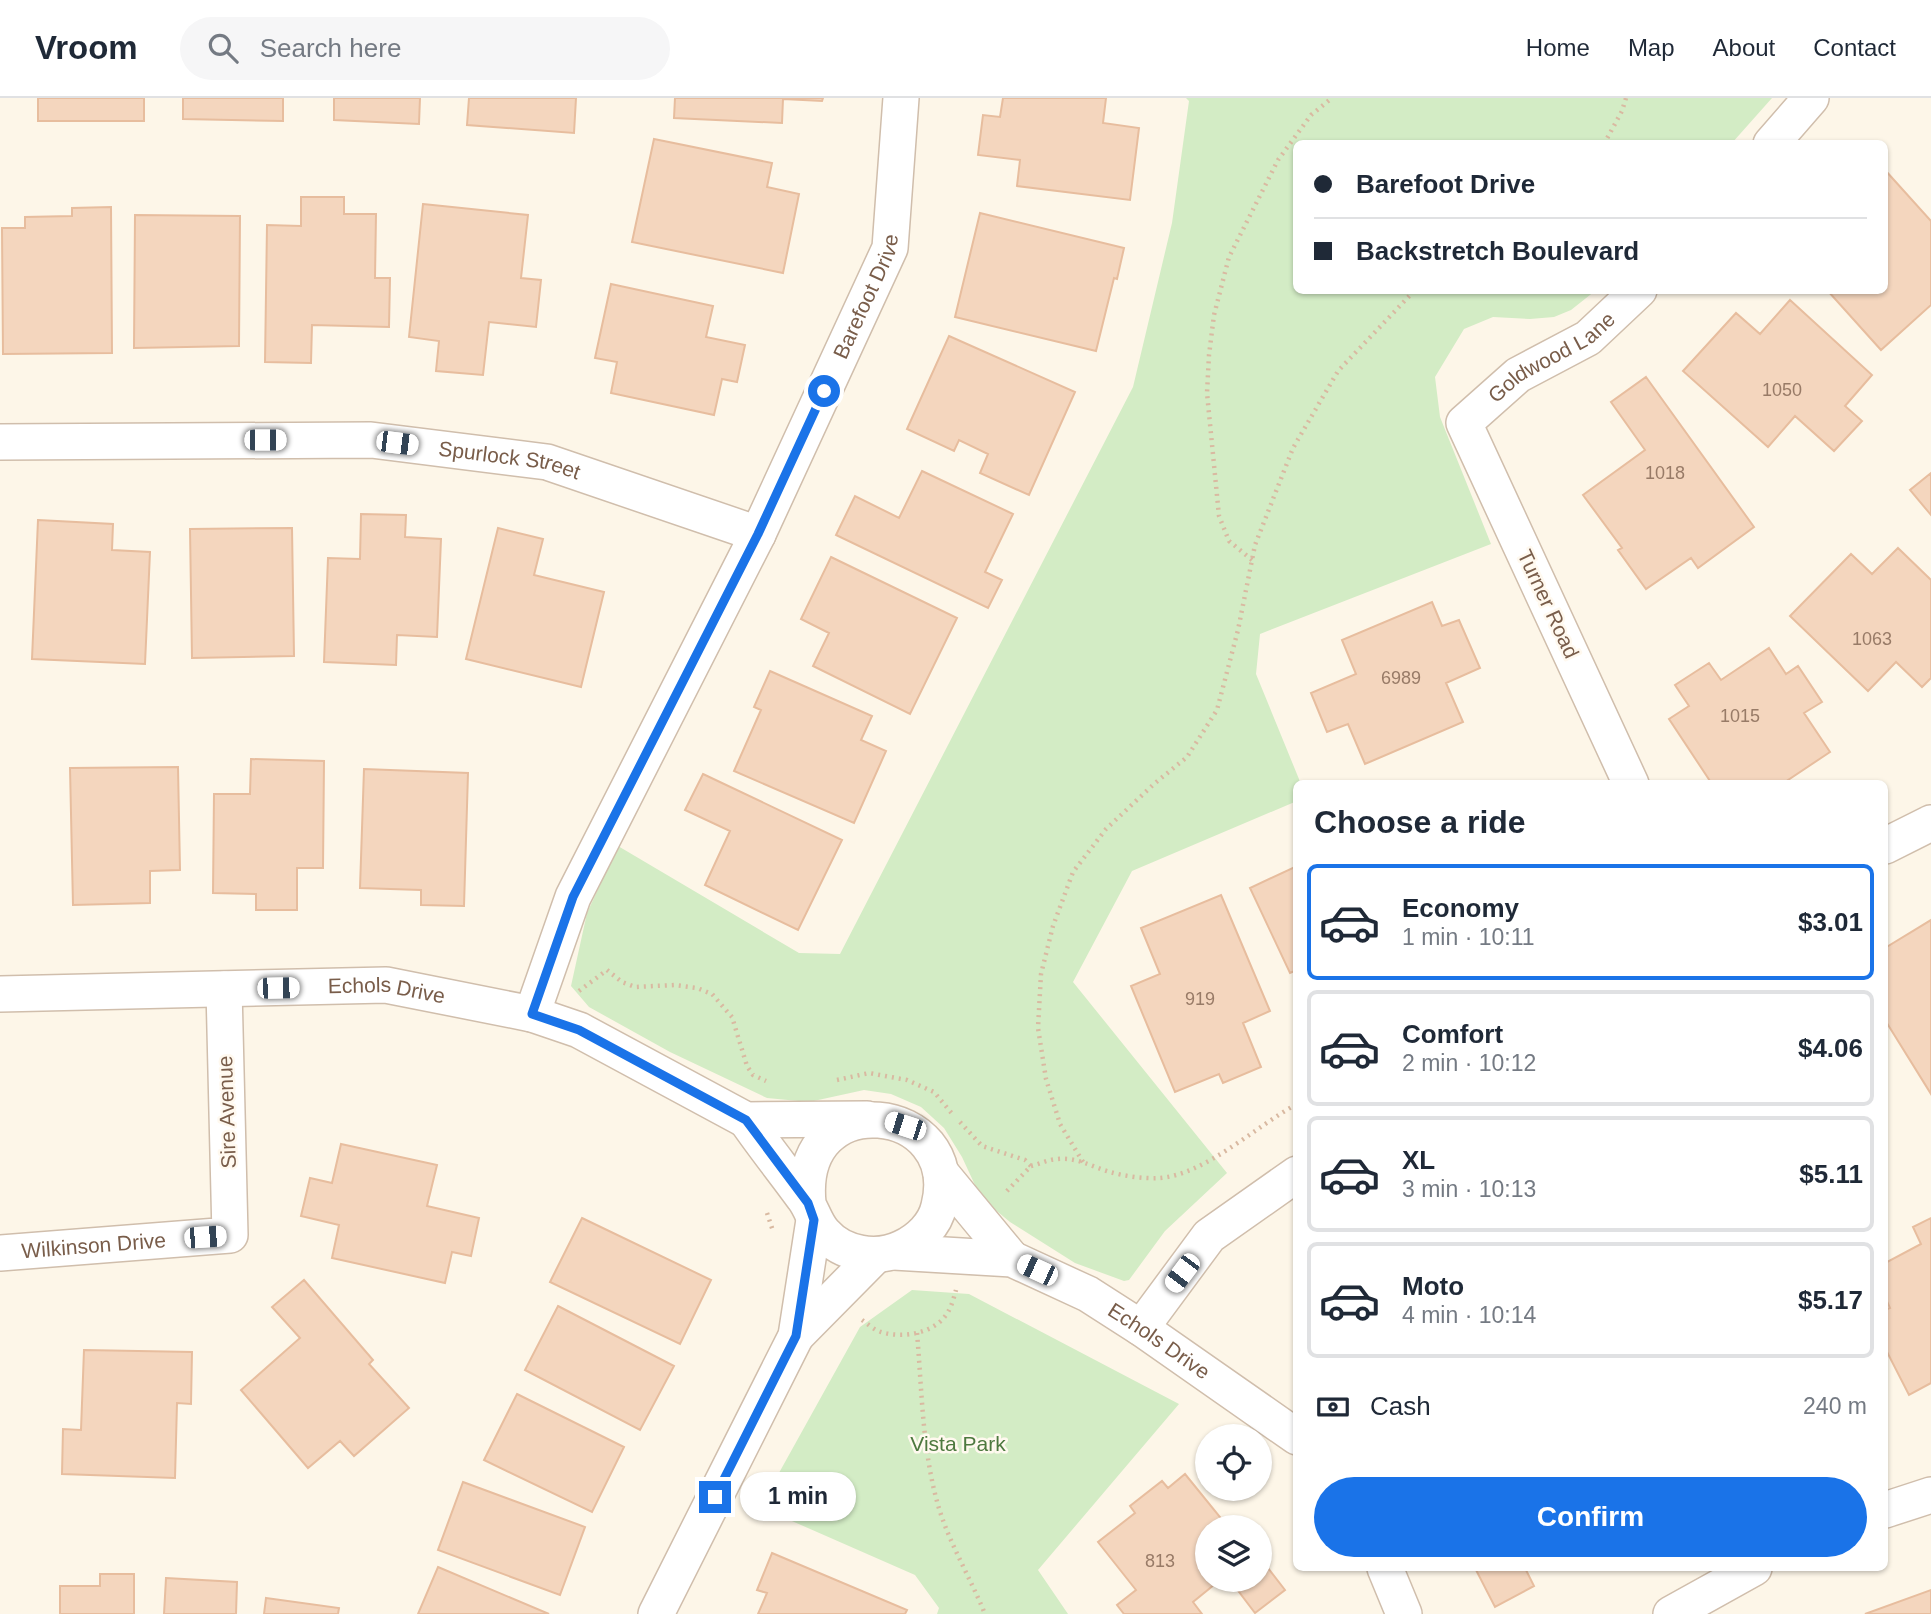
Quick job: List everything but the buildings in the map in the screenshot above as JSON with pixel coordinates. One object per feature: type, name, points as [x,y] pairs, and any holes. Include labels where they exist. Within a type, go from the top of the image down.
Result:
[{"type":"street","name":"Barefoot Drive","points":[[532,1014],[573,897],[758,534],[890,248],[901,98]]},
{"type":"street","points":[[1775,140],[1811,98]]},
{"type":"street","name":"Goldwood Lane","points":[[1464,423],[1518,375],[1588,338],[1635,294]]},
{"type":"street","name":"Turner Road","points":[[1464,423],[1629,780]]},
{"type":"street","name":"Spurlock Street","points":[[0,442],[372,440],[547,462],[758,534]]},
{"type":"street","points":[[1888,844],[1931,823]]},
{"type":"street","name":"Echols Drive","points":[[0,994],[386,985],[532,1014],[579,1030],[746,1120],[811,1211]]},
{"type":"street","name":"Sire Avenue","points":[[223,989],[230,1235]]},
{"type":"street","points":[[656,1614],[796,1336],[811,1211],[806,1184],[809,1165],[818,1147],[831,1134],[848,1124],[867,1119],[886,1120],[905,1126],[921,1138],[934,1153],[941,1173],[943,1193],[938,1212],[927,1230],[912,1244],[885,1254],[796,1336]]},
{"type":"street","name":"Echols Drive","points":[[746,1120],[867,1119]]},
{"type":"street","name":"Echols Drive","points":[[941,1173],[1012,1259]]},
{"type":"street","points":[[1140,1328],[1209,1236],[1293,1177]]},
{"type":"street","points":[[811,1211],[825,1235],[840,1246],[857,1253],[885,1254]]},
{"type":"street","name":"Wilkinson Drive","points":[[0,1253],[230,1235]]},
{"type":"street","name":"Echols Drive","points":[[885,1254],[1012,1259],[1088,1294],[1293,1434]]},
{"type":"street","points":[[1888,1509],[1931,1495]]},
{"type":"street","points":[[1386,1571],[1404,1614]]},
{"type":"street","points":[[1671,1614],[1749,1571]]},
{"type":"path","points":[[1252,560],[1228,541],[1219,516],[1207,393],[1214,315],[1229,257],[1278,160],[1311,115],[1332,98]]},
{"type":"path","points":[[1606,140],[1626,98]]},
{"type":"path","points":[[1083,1162],[1060,1125],[1046,1079],[1038,1028],[1041,974],[1053,926],[1073,872],[1106,829],[1154,783],[1187,757],[1217,710],[1238,630],[1255,545],[1293,448],[1338,371],[1412,294]]},
{"type":"path","points":[[1031,1166],[1058,1159],[1083,1162],[1110,1172],[1159,1178],[1181,1173],[1227,1150],[1293,1107]]},
{"type":"path","points":[[858,1318],[881,1332],[918,1333],[945,1317],[958,1281]]},
{"type":"path","points":[[918,1333],[928,1457],[938,1505],[955,1551],[985,1614]]},
{"type":"green space","points":[[1186,98],[1772,98],[1735,140],[1293,140],[1293,294],[1591,294],[1571,310],[1554,317],[1493,317],[1464,329],[1435,377],[1440,417],[1491,544],[1260,634],[1256,674],[1299,780],[1293,780],[1293,803],[1132,871],[1073,982],[1227,1173],[1165,1231],[1129,1280],[1124,1281],[1075,1263],[1010,1222],[981,1198],[962,1157],[944,1128],[921,1107],[891,1094],[864,1090],[809,1102],[767,1098],[670,1052],[589,1007],[571,986],[587,913],[618,846],[799,953],[840,954],[1133,387],[1172,223],[1189,101]]},
{"type":"green space","name":"Vista Park","points":[[912,1290],[969,1294],[1179,1404],[1038,1570],[1068,1614],[937,1614],[939,1608],[915,1575],[760,1507],[860,1327]]},
{"type":"route","points":[[715,1497],[796,1336],[814,1220],[808,1203],[746,1120],[579,1030],[532,1014],[573,897],[758,534],[824,391]]}]
